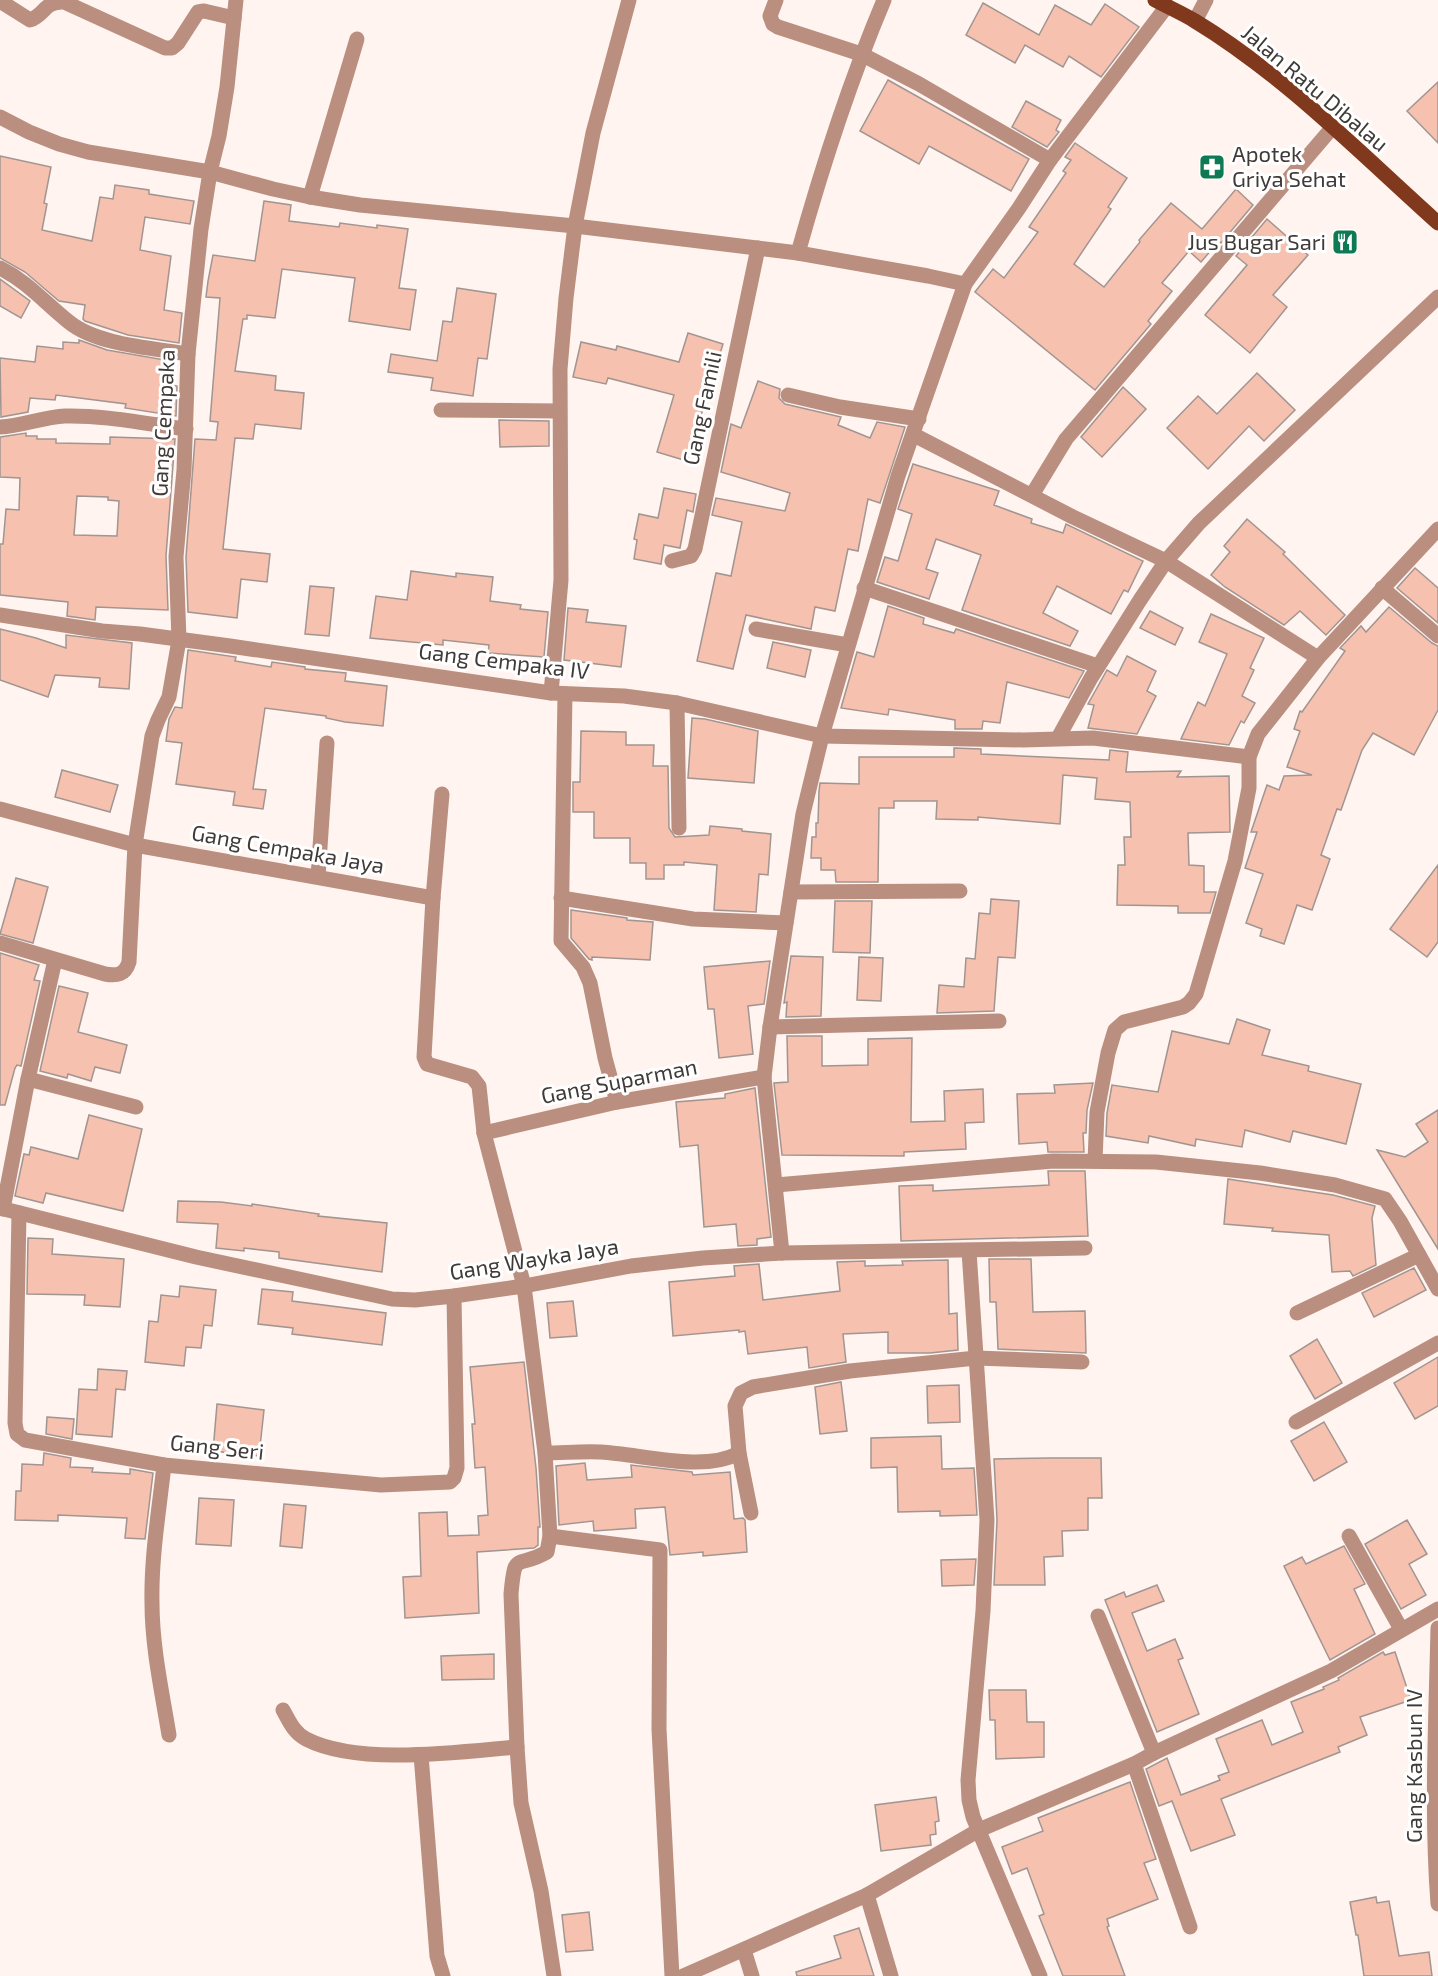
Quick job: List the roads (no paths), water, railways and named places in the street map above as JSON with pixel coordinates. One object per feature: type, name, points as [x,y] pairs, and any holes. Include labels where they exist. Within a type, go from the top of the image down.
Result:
[{"type":"main road","name":"Jalan Ratu Dibalau","points":[[1161,3],[1195,21],[1254,62],[1300,98],[1438,223]]},
{"type":"street","name":"Gang Cempaka","points":[[55,960],[105,974],[121,974],[126,970],[129,962],[135,845],[152,736],[169,697],[179,640],[176,557],[186,429],[188,354],[201,229],[226,96],[236,0]]},
{"type":"street","points":[[617,1102],[590,983],[583,967],[561,941],[558,694],[561,580],[560,369],[575,226],[593,133],[629,0]]},
{"type":"street","points":[[776,0],[770,16],[773,24],[778,27],[861,54],[967,111],[1050,160]]},
{"type":"street","points":[[798,253],[824,160],[861,54],[884,0]]},
{"type":"street","points":[[1195,21],[1206,0]]},
{"type":"street","points":[[0,1],[30,20],[47,6],[56,2],[64,2],[165,48],[172,48],[178,43],[198,12],[204,11],[234,18]]},
{"type":"street","points":[[782,1253],[764,1077],[770,1027],[802,814],[864,588],[898,476],[965,284],[1161,3]]},
{"type":"street","points":[[310,197],[357,39]]},
{"type":"street","points":[[0,117],[28,132],[78,150],[210,172],[310,197],[360,205],[575,226],[798,253],[965,284]]},
{"type":"street","points":[[1032,495],[1066,439],[1332,128]]},
{"type":"street","name":"Gang Famili","points":[[672,561],[691,556],[695,549],[758,248]]},
{"type":"street","points":[[0,268],[33,289],[69,323],[84,332],[113,341],[188,354]]},
{"type":"street","points":[[1058,738],[1098,666],[1166,561],[1199,523],[1438,297]]},
{"type":"street","points":[[788,394],[840,406],[919,419]]},
{"type":"street","points":[[441,410],[560,411]]},
{"type":"street","points":[[0,427],[61,416],[87,416],[186,429]]},
{"type":"street","points":[[914,435],[1166,561],[1318,658]]},
{"type":"street","points":[[1095,1161],[1096,1112],[1115,1030],[1124,1022],[1159,1015],[1183,1007],[1190,1003],[1196,994],[1235,861],[1249,788],[1249,757],[1258,734],[1318,658],[1438,529]]},
{"type":"street","points":[[864,588],[1098,666]]},
{"type":"street","points":[[1382,588],[1438,636]]},
{"type":"street","name":"Gang Cempaka IV","points":[[0,615],[102,632],[140,634],[558,694],[624,696],[677,703],[822,736],[1023,740],[1093,738],[1249,757]]},
{"type":"street","points":[[756,629],[848,645]]},
{"type":"street","points":[[677,703],[679,828]]},
{"type":"street","points":[[318,877],[327,742]]},
{"type":"street","points":[[442,794],[433,898],[424,1060],[427,1064],[465,1074],[479,1086],[484,1133],[524,1286],[545,1453],[550,1536],[547,1552],[518,1563],[513,1570],[511,1594],[517,1747],[523,1815],[541,1891],[554,1976]]},
{"type":"street","name":"Gang Cempaka Jaya","points":[[0,809],[135,845],[433,898]]},
{"type":"street","points":[[791,892],[960,891]]},
{"type":"street","points":[[561,898],[693,919],[786,923]]},
{"type":"street","points":[[0,944],[55,960],[1,1208]]},
{"type":"street","points":[[770,1027],[999,1021]]},
{"type":"street","name":"Gang Suparman","points":[[484,1133],[617,1102],[764,1077]]},
{"type":"street","points":[[28,1079],[136,1107]]},
{"type":"street","points":[[776,1185],[1053,1161],[1156,1162],[1212,1167],[1335,1185],[1371,1193],[1385,1198],[1391,1204],[1438,1289]]},
{"type":"street","name":"Gang Wayka Jaya","points":[[1,1208],[196,1257],[363,1294],[415,1300],[524,1286],[641,1265],[703,1258],[782,1253],[1085,1248]]},
{"type":"street","name":"Gang Seri","points":[[19,1213],[15,1423],[17,1434],[21,1439],[164,1465],[381,1485],[450,1482],[457,1468],[454,1296]]},
{"type":"street","points":[[969,1251],[987,1520],[968,1780],[969,1800],[979,1830],[1040,1976]]},
{"type":"street","points":[[1297,1313],[1419,1255]]},
{"type":"street","points":[[1296,1422],[1438,1343]]},
{"type":"street","points":[[751,1513],[739,1453],[735,1406],[737,1397],[744,1390],[760,1385],[850,1371],[976,1358],[1082,1362]]},
{"type":"street","points":[[545,1453],[599,1452],[691,1462],[729,1458],[739,1453]]},
{"type":"street","points":[[164,1465],[154,1551],[152,1604],[154,1647],[169,1735]]},
{"type":"street","points":[[550,1536],[660,1550],[659,1729],[672,1976]]},
{"type":"street","points":[[1349,1536],[1401,1629]]},
{"type":"street","points":[[683,1976],[867,1895],[979,1830],[1134,1764],[1331,1671],[1438,1609]]},
{"type":"street","points":[[1098,1616],[1154,1753]]},
{"type":"street","name":"Gang Kasbun IV","points":[[1438,1628],[1435,1730],[1438,1904]]},
{"type":"street","points":[[283,1710],[297,1733],[305,1739],[324,1746],[361,1753],[421,1755],[517,1747]]},
{"type":"street","points":[[421,1755],[437,1956],[443,1976]]},
{"type":"street","points":[[1134,1764],[1190,1927]]},
{"type":"street","points":[[867,1895],[891,1976]]},
{"type":"street","points":[[744,1950],[752,1976]]},
{"type":"place","name":"Apotek Griya Sehat","points":[[1212,167]]},
{"type":"place","name":"Jus Bugar Sari","points":[[1345,242]]}]
